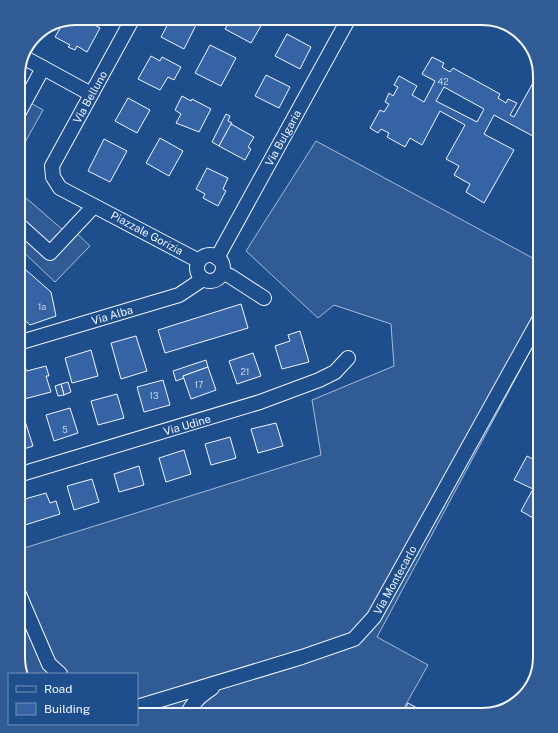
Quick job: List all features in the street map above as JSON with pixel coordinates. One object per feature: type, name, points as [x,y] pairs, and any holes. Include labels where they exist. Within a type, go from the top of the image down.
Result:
[{"type":"street","name":"Via Belluno","points":[[53,177],[52,166],[129,25]]},
{"type":"street","name":"Via Bulgaria","points":[[217,258],[345,25]]},
{"type":"street","points":[[28,60],[91,94]]},
{"type":"street","points":[[25,101],[43,68]]},
{"type":"street","name":"Piazzale Gorizia","points":[[53,177],[60,188],[200,261]]},
{"type":"street","points":[[25,230],[50,253],[94,206]]},
{"type":"street","points":[[206,256],[214,256],[217,258],[222,264],[222,273],[219,277],[212,281],[203,279],[198,273],[198,264],[200,261],[206,256]]},
{"type":"street","points":[[222,273],[230,276],[264,298]]},
{"type":"street","name":"Via Alba","points":[[25,341],[179,295],[203,279]]},
{"type":"street","name":"Via Montecarlo","points":[[138,707],[302,657],[354,639],[374,617],[533,331]]},
{"type":"street","name":"Via Udine","points":[[25,474],[260,402],[319,380],[335,372],[348,358]]},
{"type":"street","points":[[25,608],[49,664],[59,673]]},
{"type":"street","points":[[190,708],[197,699],[225,680]]},
{"type":"shaded area","points":[[25,100],[43,110],[25,142]]},
{"type":"shaded area","points":[[316,141],[533,258],[533,346],[377,637],[428,665],[404,708],[138,708],[138,673],[28,673],[25,664],[25,548],[321,455],[312,400],[394,366],[391,324],[334,305],[318,318],[246,251]]},
{"type":"shaded area","points":[[25,197],[63,230],[68,225],[90,246],[55,282],[25,254]]},
{"type":"building","points":[[94,25],[100,28],[87,52],[77,46],[75,50],[68,47],[70,45],[55,37],[60,28],[66,26]]},
{"type":"building","points":[[167,25],[196,25],[184,49],[161,37]]},
{"type":"building","points":[[227,25],[262,25],[251,43],[225,29]]},
{"type":"building","points":[[287,34],[311,47],[300,69],[275,56]]},
{"type":"building","points":[[210,45],[236,58],[221,86],[195,73]]},
{"type":"building","points":[[151,56],[160,61],[162,57],[181,67],[174,80],[168,77],[160,90],[138,79]]},
{"type":"building","points":[[432,57],[444,63],[442,67],[450,72],[453,68],[500,94],[498,98],[506,103],[508,99],[517,103],[510,115],[514,117],[533,83],[533,136],[494,115],[484,134],[514,150],[484,203],[466,192],[470,184],[454,175],[459,166],[446,159],[465,125],[440,111],[422,145],[410,138],[405,147],[387,137],[389,133],[381,129],[378,133],[370,128],[380,110],[384,112],[389,104],[385,102],[389,93],[393,96],[398,87],[394,85],[399,76],[417,86],[412,95],[424,102],[435,81],[422,74]],"holes":[[[444,87],[484,109],[477,122],[436,101]]]},
{"type":"building","points":[[266,75],[290,87],[279,108],[255,96]]},
{"type":"building","points":[[182,96],[191,101],[192,99],[211,109],[199,132],[176,123],[181,114],[175,110]]},
{"type":"building","points":[[128,98],[150,110],[137,133],[115,121]]},
{"type":"building","points":[[226,114],[230,116],[228,121],[232,123],[219,146],[212,142]]},
{"type":"building","points":[[231,124],[254,137],[248,147],[251,149],[245,160],[219,146]]},
{"type":"building","points":[[160,138],[183,151],[169,176],[146,163]]},
{"type":"building","points":[[104,139],[127,151],[110,182],[88,171]]},
{"type":"building","points":[[207,168],[228,178],[223,189],[226,191],[218,206],[203,198],[205,194],[196,189]]},
{"type":"building","points":[[25,269],[51,292],[56,316],[30,325],[25,320]]},
{"type":"building","points":[[241,304],[248,328],[165,353],[158,330]]},
{"type":"building","points":[[300,331],[309,362],[282,369],[275,346],[290,341],[288,335]]},
{"type":"building","points":[[136,336],[147,371],[121,379],[111,343]]},
{"type":"building","points":[[91,350],[98,376],[72,383],[65,358]]},
{"type":"building","points":[[253,353],[261,376],[237,384],[229,361]]},
{"type":"building","points":[[206,360],[208,367],[183,376],[184,378],[176,381],[173,371]]},
{"type":"building","points":[[46,366],[49,376],[46,376],[51,392],[25,399],[25,369],[27,371]]},
{"type":"building","points":[[208,367],[216,390],[191,399],[183,376]]},
{"type":"building","points":[[163,380],[170,405],[144,412],[137,387]]},
{"type":"building","points":[[68,382],[71,392],[64,395],[61,384]]},
{"type":"building","points":[[61,384],[64,395],[58,396],[55,386]]},
{"type":"building","points":[[117,394],[124,418],[98,425],[91,401]]},
{"type":"building","points":[[70,408],[78,433],[54,441],[46,415]]},
{"type":"building","points":[[25,421],[33,446],[25,449]]},
{"type":"building","points":[[276,423],[283,446],[258,453],[251,429]]},
{"type":"building","points":[[230,437],[236,458],[211,465],[205,444]]},
{"type":"building","points":[[184,450],[191,474],[166,482],[159,458]]},
{"type":"building","points":[[527,456],[533,459],[533,489],[514,480]]},
{"type":"building","points":[[139,466],[144,485],[119,492],[114,474]]},
{"type":"building","points":[[92,479],[99,502],[74,510],[67,486]]},
{"type":"building","points":[[533,489],[533,518],[521,511]]},
{"type":"building","points":[[46,493],[50,503],[56,501],[60,514],[25,525],[25,499]]},
{"type":"building","points":[[408,703],[417,708],[406,708]]}]
